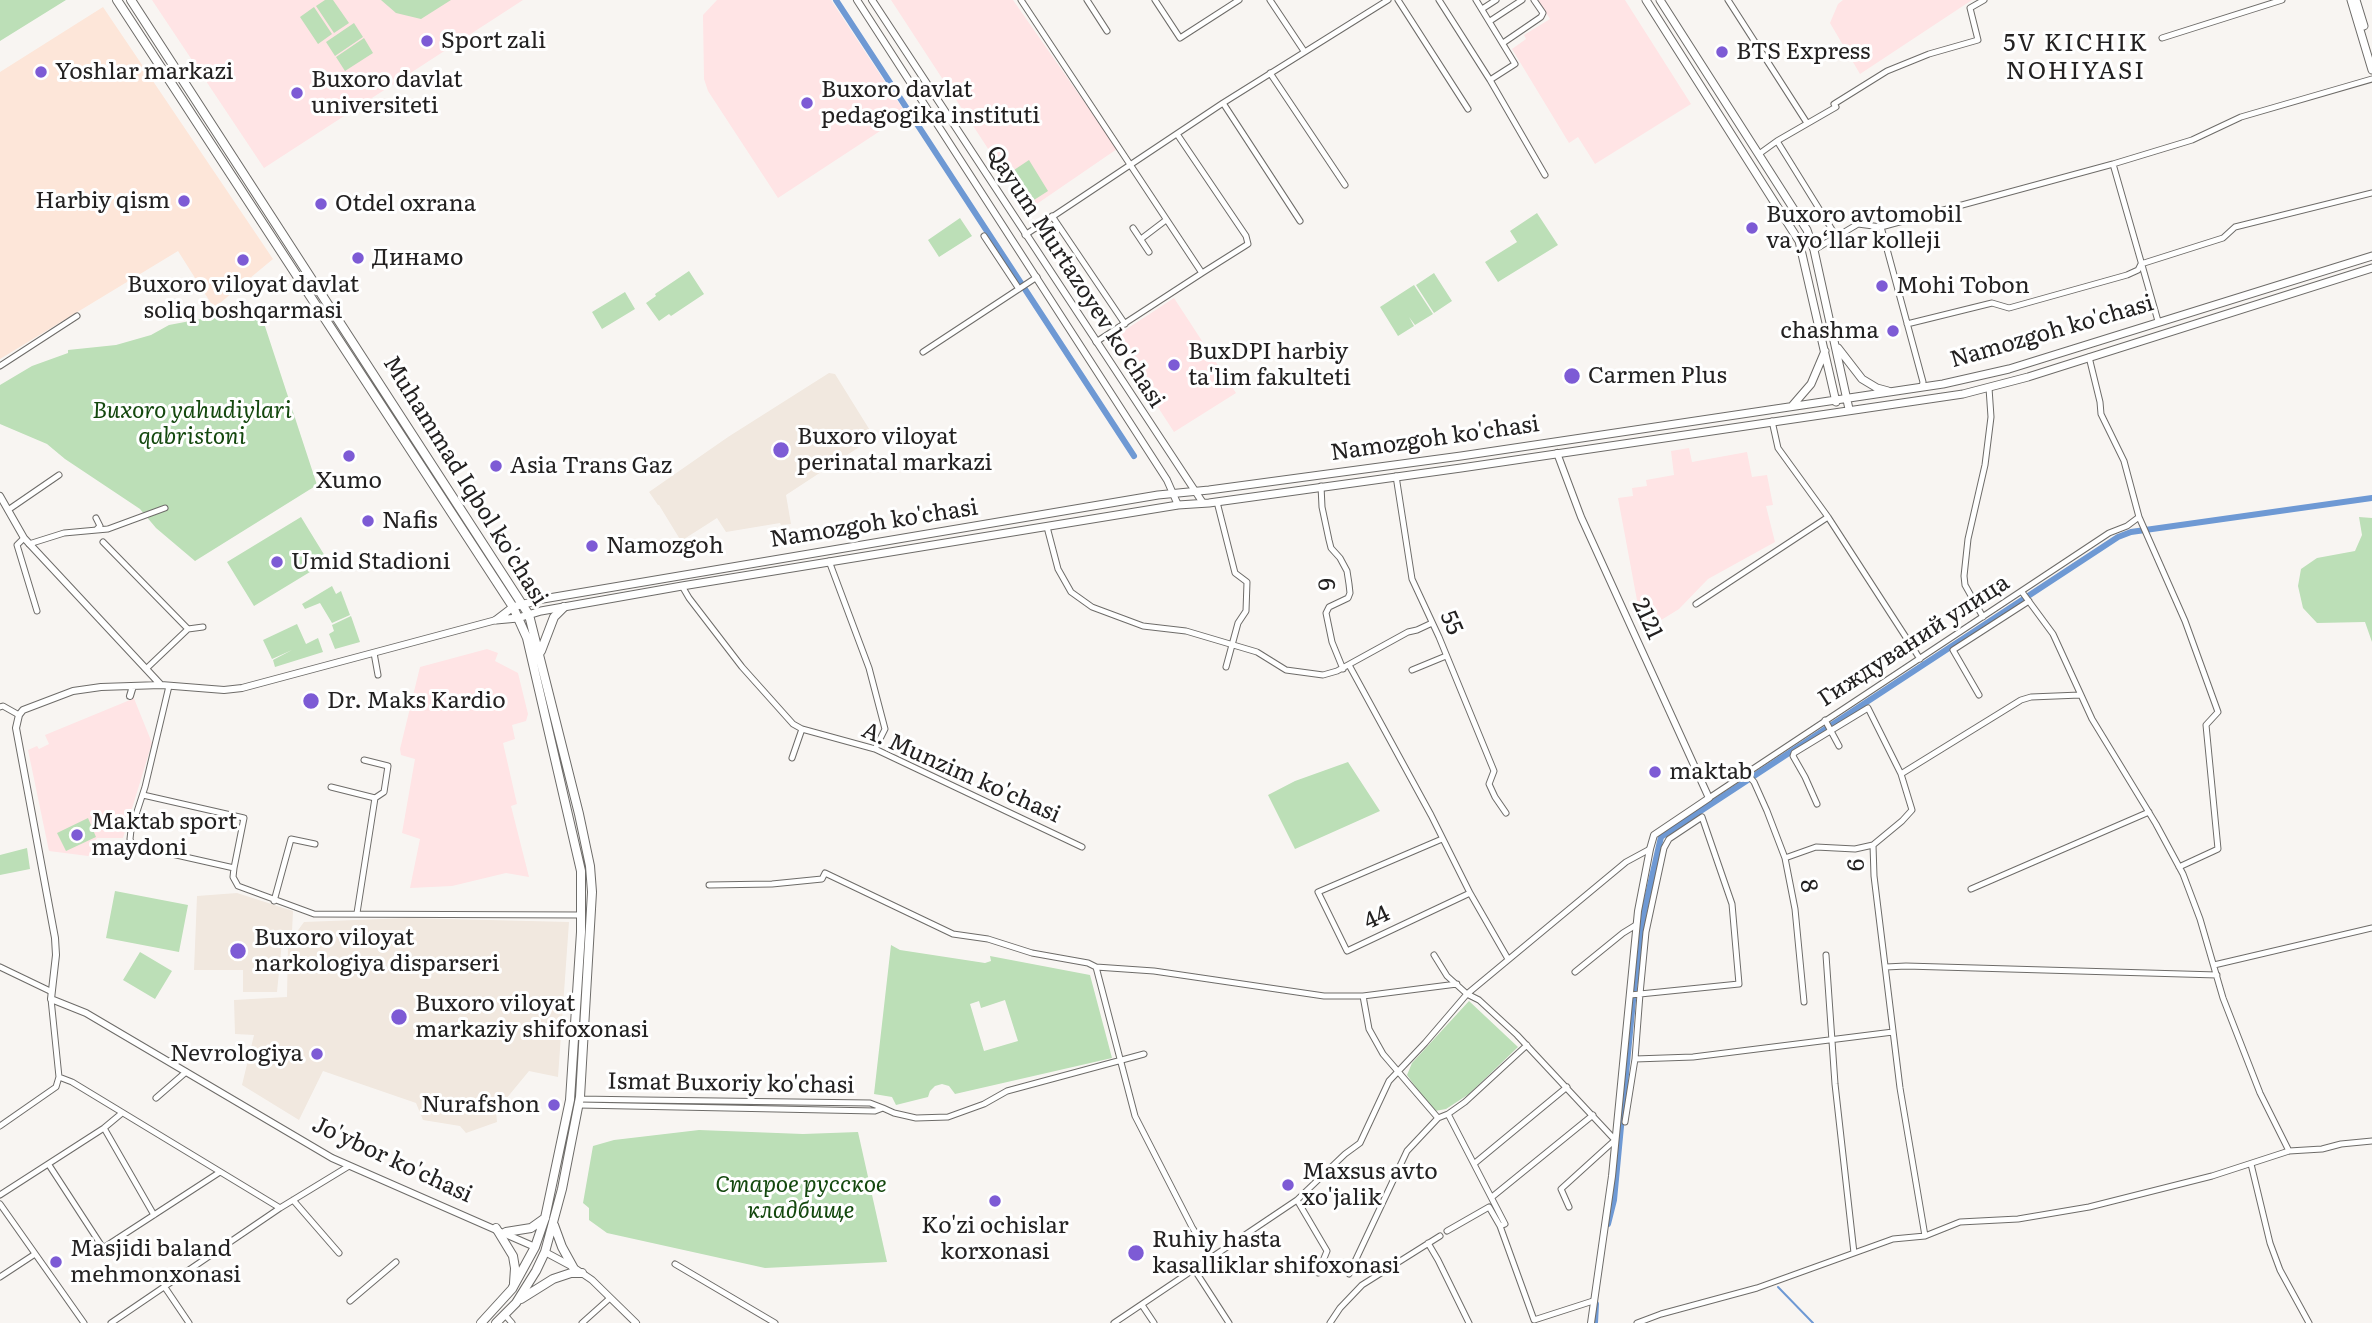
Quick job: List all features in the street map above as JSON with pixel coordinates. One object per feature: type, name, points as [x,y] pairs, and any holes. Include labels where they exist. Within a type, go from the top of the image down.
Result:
[{"type":"main road","name":"Muhammad Iqbol ko'chasi","points":[[117,0],[513,607],[527,638],[581,871],[581,915],[569,1100],[545,1218],[535,1247],[512,1289],[481,1323]]},
{"type":"main road","name":"Muhammad Iqbol ko'chasi","points":[[131,0],[529,615],[579,814],[591,875],[592,904],[580,1101],[554,1224],[532,1280],[516,1303]]},
{"type":"main road","points":[[1646,0],[1799,241],[1837,411]]},
{"type":"main road","points":[[1660,0],[1805,226],[1814,250],[1849,409]]},
{"type":"main road","points":[[2351,0],[2372,70]]},
{"type":"main road","points":[[2356,0],[2372,53]]},
{"type":"main road","name":"Namozgoh ko'chasi","points":[[496,620],[513,607],[523,604],[841,548],[1173,494],[1461,456],[1922,387],[2010,369],[2158,321],[2372,257]]},
{"type":"main road","name":"Namozgoh ko'chasi","points":[[496,620],[829,561],[1178,505],[1217,502],[1989,388],[2372,268]]},
{"type":"main road","points":[[2227,300],[2230,312]]},
{"type":"main road","points":[[1835,344],[1861,379],[1877,388],[1892,392]]},
{"type":"main road","points":[[1788,407],[1799,400],[1808,389],[1825,350]]},
{"type":"main road","points":[[838,560],[841,548]]},
{"type":"main road","points":[[540,654],[552,620],[564,607]]},
{"type":"main road","points":[[506,1232],[531,1228],[545,1218]]},
{"type":"main road","points":[[554,1224],[573,1267]]},
{"type":"main road","points":[[496,1228],[513,1256],[515,1268],[512,1289]]},
{"type":"main road","name":"Jo'ybor ko'chasi","points":[[535,1247],[545,1252]]},
{"type":"main road","points":[[496,1323],[516,1303],[553,1279],[571,1273],[582,1273]]},
{"type":"street","name":"Qayum Murtazoyev ko'chasi","points":[[857,0],[1167,480],[1178,505]]},
{"type":"street","name":"Qayum Murtazoyev ko'chasi","points":[[872,0],[1203,503]]},
{"type":"street","points":[[1021,0],[1202,273]]},
{"type":"street","points":[[1087,0],[1107,31]]},
{"type":"street","points":[[1155,0],[1180,38],[1239,0]]},
{"type":"street","points":[[1270,0],[1304,51]]},
{"type":"street","points":[[1025,235],[1223,103],[1388,0]]},
{"type":"street","points":[[1398,0],[1468,109]]},
{"type":"street","points":[[1439,0],[1490,80],[1545,175]]},
{"type":"street","points":[[1476,0],[1515,64],[1490,80]]},
{"type":"street","points":[[1482,9],[1496,0]]},
{"type":"street","points":[[1490,21],[1522,0]]},
{"type":"street","points":[[1503,43],[1541,17],[1543,13],[1534,0]]},
{"type":"street","points":[[1728,0],[1807,123]]},
{"type":"street","points":[[1759,154],[1836,107],[1834,103],[1888,71],[1929,54],[1978,40],[1970,8],[1984,0]]},
{"type":"street","points":[[2162,38],[2281,0]]},
{"type":"street","points":[[1270,73],[1345,185]]},
{"type":"street","points":[[1814,250],[1858,224],[1881,227],[2113,164],[2192,140],[2241,117],[2372,79]]},
{"type":"street","points":[[1223,103],[1300,221]]},
{"type":"street","points":[[1096,342],[1248,244],[1246,236],[1177,134]]},
{"type":"street","points":[[1777,141],[1836,236]]},
{"type":"street","points":[[2113,164],[2158,321]]},
{"type":"street","points":[[1907,324],[1992,303],[2009,308],[2134,273],[2141,264],[2223,238],[2235,227],[2372,193]]},
{"type":"street","points":[[1052,216],[1125,324]]},
{"type":"street","points":[[1141,239],[1166,220]]},
{"type":"street","points":[[1009,234],[1020,227]]},
{"type":"street","points":[[1881,227],[1923,382],[1922,387]]},
{"type":"street","points":[[1133,228],[1149,252]]},
{"type":"street","points":[[984,236],[1022,286]]},
{"type":"street","points":[[923,352],[1037,276]]},
{"type":"street","points":[[0,366],[77,316]]},
{"type":"street","points":[[2089,357],[2101,414],[2124,461],[2140,518],[2185,621],[2217,712],[2206,725],[2218,849],[2179,867]]},
{"type":"street","points":[[1983,617],[1965,585],[1964,576],[1968,539],[1985,465],[1991,417],[1989,388]]},
{"type":"street","points":[[1772,421],[1778,448],[1828,517],[1920,659]]},
{"type":"street","name":"2121","points":[[1556,453],[1581,517],[1709,798]]},
{"type":"street","points":[[8,510],[59,475]]},
{"type":"street","name":"55","points":[[1396,476],[1408,563],[1418,595],[1432,622],[1494,771],[1489,784],[1494,797],[1506,813]]},
{"type":"street","name":"9","points":[[1321,486],[1322,507],[1331,548],[1347,571],[1349,584],[1348,598],[1329,607],[1326,612],[1332,642],[1343,669]]},
{"type":"street","points":[[0,496],[26,541],[165,685],[143,795],[131,830],[132,845],[234,868]]},
{"type":"street","points":[[1217,502],[1235,573],[1247,582],[1246,611],[1238,623],[1227,667]]},
{"type":"street","points":[[37,611],[17,545],[64,533],[108,530],[165,508]]},
{"type":"street","points":[[1696,604],[1828,517]]},
{"type":"street","points":[[96,518],[100,526],[96,530]]},
{"type":"street","name":"Гиждуваний улица","points":[[1709,798],[1828,725],[1920,659],[2109,533],[2140,518]]},
{"type":"street","points":[[1047,527],[1058,569],[1072,592],[1080,599],[1109,614],[1143,626],[1186,631],[1257,652],[1286,670],[1323,675],[1343,669],[1408,632],[1432,622]]},
{"type":"street","points":[[103,542],[188,629]]},
{"type":"street","points":[[829,561],[869,668],[885,729],[875,749]]},
{"type":"street","name":"A. Munzim ko'chasi","points":[[682,586],[742,667],[793,724],[802,729],[875,749],[1082,847]]},
{"type":"street","points":[[2023,592],[2042,616],[2061,649],[2092,719],[2179,867],[2200,919],[2223,998],[2260,1093],[2289,1152]]},
{"type":"street","points":[[1979,695],[1952,650],[2028,600]]},
{"type":"street","name":"Namozgoh ko'chasi","points":[[19,715],[29,706],[73,691],[101,687],[165,685],[224,690],[242,688],[496,620]]},
{"type":"street","points":[[146,668],[188,629],[203,627]]},
{"type":"street","points":[[374,653],[378,676]]},
{"type":"street","points":[[1412,670],[1446,656]]},
{"type":"street","points":[[1349,665],[1508,959]]},
{"type":"street","points":[[130,696],[133,686]]},
{"type":"street","points":[[1901,774],[2021,700],[2031,697],[2080,695]]},
{"type":"street","points":[[0,699],[1,707],[19,715],[18,743],[55,939],[56,955],[50,991],[59,1077],[56,1087],[0,1126]]},
{"type":"street","name":"6","points":[[1828,725],[1865,709],[1871,711],[1901,774],[1912,810],[1873,845],[1874,876],[1893,1032],[1914,1180],[1925,1236]]},
{"type":"street","points":[[1816,804],[1793,756],[1828,725],[1839,746]]},
{"type":"street","points":[[792,758],[802,729]]},
{"type":"street","points":[[357,913],[375,799],[384,792],[388,766],[363,760]]},
{"type":"street","name":"8","points":[[1747,774],[1754,782],[1785,858],[1795,909],[1804,1002]]},
{"type":"street","points":[[331,787],[375,799]]},
{"type":"street","points":[[143,795],[244,818],[233,877],[238,886],[314,914],[581,915]]},
{"type":"street","points":[[1625,1122],[1635,1059],[1636,925],[1650,849],[1654,835],[1709,798]]},
{"type":"street","points":[[1635,995],[1739,984],[1732,904],[1700,806]]},
{"type":"street","points":[[1971,889],[2149,812]]},
{"type":"street","points":[[1591,1323],[1635,995],[1664,848],[1669,839],[1702,817]]},
{"type":"street","points":[[275,901],[291,839],[315,844]]},
{"type":"street","name":"44","points":[[1441,839],[1318,892],[1347,951],[1470,893]]},
{"type":"street","points":[[1785,858],[1816,847],[1855,849],[1873,845]]},
{"type":"street","points":[[1114,1323],[1297,1200],[1360,1143],[1389,1081],[1467,994],[1626,862],[1650,849]]},
{"type":"street","points":[[709,885],[797,882],[822,879],[825,873],[953,934],[988,939],[1032,953],[1088,963],[1096,967],[1154,971],[1324,996],[1363,996],[1457,984]]},
{"type":"street","points":[[1575,972],[1636,925]]},
{"type":"street","points":[[2214,965],[2372,928]]},
{"type":"street","points":[[1826,955],[1854,1253]]},
{"type":"street","points":[[1434,956],[1447,976],[1467,994],[1479,1000],[1527,1045],[1615,1140]]},
{"type":"street","points":[[0,967],[50,991]]},
{"type":"street","points":[[1096,967],[1135,1116],[1192,1227],[1212,1257]]},
{"type":"street","points":[[1886,967],[2217,975]]},
{"type":"street","points":[[1363,996],[1369,1029],[1383,1054],[1437,1118]]},
{"type":"street","name":"Jo'ybor ko'chasi","points":[[51,999],[86,1013],[349,1166],[506,1232],[535,1247]]},
{"type":"street","points":[[1635,1059],[1693,1057],[1893,1032]]},
{"type":"street","points":[[1349,1274],[1407,1151],[1437,1118],[1448,1114],[1474,1094],[1527,1045]]},
{"type":"street","name":"Ismat Buxoriy ko'chasi","points":[[580,1101],[875,1111],[883,1108],[916,1118],[948,1116],[984,1104],[1007,1091],[1144,1054]]},
{"type":"street","points":[[156,1098],[186,1072]]},
{"type":"street","points":[[59,1077],[72,1082],[280,1208]]},
{"type":"street","points":[[1475,1163],[1567,1087]]},
{"type":"street","points":[[0,1195],[50,1165],[122,1113]]},
{"type":"street","points":[[1448,1114],[1505,1224],[1500,1226]]},
{"type":"street","points":[[1492,1197],[1593,1115]]},
{"type":"street","points":[[104,1128],[154,1215]]},
{"type":"street","points":[[1569,1207],[1561,1189],[1615,1140]]},
{"type":"street","points":[[1637,1323],[1757,1288],[1893,1239],[1925,1236],[1959,1222],[2018,1219],[2088,1208],[2289,1152],[2372,1141]]},
{"type":"street","points":[[2251,1164],[2270,1242],[2280,1270],[2309,1323]]},
{"type":"street","points":[[50,1165],[103,1248],[220,1172]]},
{"type":"street","points":[[111,1323],[280,1208],[349,1166]]},
{"type":"street","points":[[293,1200],[339,1253]]},
{"type":"street","points":[[1297,1200],[1327,1251],[1318,1273]]},
{"type":"street","points":[[0,1204],[84,1323]]},
{"type":"street","points":[[1447,1231],[1489,1207],[1500,1226],[1534,1320],[1593,1301]]},
{"type":"street","points":[[1330,1323],[1362,1285],[1440,1236]]},
{"type":"street","points":[[1428,1243],[1469,1323]]},
{"type":"street","name":"Jo'ybor ko'chasi","points":[[545,1252],[582,1273],[636,1323]]},
{"type":"street","points":[[0,1277],[35,1254]]},
{"type":"street","points":[[351,1301],[396,1262]]},
{"type":"street","points":[[675,1264],[775,1323]]},
{"type":"street","points":[[1194,1269],[1228,1323]]},
{"type":"street","points":[[164,1286],[189,1323]]},
{"type":"street","points":[[582,1323],[610,1298]]},
{"type":"street","points":[[1142,1305],[1154,1323]]},
{"type":"street","points":[[505,1315],[513,1323]]},
{"type":"shaded area","name":"Buxoro davlat universiteti","points":[[152,0],[523,0],[264,168]]},
{"type":"shaded area","name":"Buxoro davlat pedagogika instituti","points":[[717,0],[831,0],[906,114],[778,198],[708,91],[704,79],[703,15]]},
{"type":"shaded area","points":[[891,0],[1013,0],[1117,149],[1028,210]]},
{"type":"shaded area","points":[[1538,0],[1625,0],[1691,104],[1595,164],[1578,137],[1569,143],[1512,49],[1526,39],[1524,35],[1550,19]]},
{"type":"shaded area","points":[[1843,0],[1972,0],[1860,74],[1830,23],[1838,4]]},
{"type":"shaded area","points":[[103,7],[273,259],[214,308],[178,251],[0,359],[0,72]]},
{"type":"shaded area","name":"BuxDPI harbiy ta'lim fakulteti","points":[[1174,298],[1236,393],[1174,432],[1113,338]]},
{"type":"shaded area","name":"Buxoro viloyat perinatal markazi","points":[[829,373],[835,374],[873,438],[786,495],[791,524],[780,523],[726,532],[717,518],[681,541],[649,492],[728,437]]},
{"type":"shaded area","points":[[1689,448],[1692,462],[1747,452],[1752,477],[1767,475],[1773,505],[1766,506],[1775,542],[1708,579],[1679,609],[1658,622],[1645,618],[1639,611],[1618,498],[1633,496],[1632,488],[1647,486],[1646,480],[1674,475],[1671,451]]},
{"type":"shaded area","points":[[487,649],[498,653],[495,661],[518,673],[528,714],[526,721],[512,725],[515,739],[503,743],[517,804],[511,806],[529,877],[506,873],[452,886],[410,888],[420,839],[402,833],[415,759],[401,755],[400,749],[420,667]]},
{"type":"shaded area","points":[[133,696],[152,743],[123,838],[97,838],[92,853],[88,856],[49,851],[28,750],[49,744],[45,735],[130,700]]},
{"type":"shaded area","name":"Buxoro viloyat narkologiya disparseri","points":[[237,893],[293,911],[292,932],[283,932],[277,992],[243,992],[243,970],[194,970],[197,896]]},
{"type":"shaded area","name":"Buxoro viloyat markaziy shifoxonasi","points":[[408,918],[569,922],[558,1077],[529,1071],[496,1111],[497,1122],[466,1133],[460,1126],[423,1120],[416,1103],[323,1071],[299,1120],[242,1085],[254,1035],[235,1034],[234,1000],[287,997],[288,944],[304,922]]},
{"type":"green space","points":[[0,0],[66,0],[0,41]]},
{"type":"green space","points":[[325,0],[333,0],[349,23],[334,33],[316,6]]},
{"type":"green space","points":[[381,0],[451,0],[421,19],[396,13]]},
{"type":"green space","points":[[314,7],[332,34],[318,44],[300,17]]},
{"type":"green space","points":[[354,23],[363,37],[335,56],[326,42]]},
{"type":"green space","points":[[364,38],[373,53],[345,71],[336,57]]},
{"type":"green space","points":[[1029,160],[1048,191],[1034,200],[1014,170]]},
{"type":"green space","points":[[1537,213],[1558,245],[1498,282],[1485,262],[1517,242],[1510,231]]},
{"type":"green space","points":[[960,218],[972,236],[939,257],[928,240]]},
{"type":"green space","points":[[689,271],[704,294],[659,321],[646,303]]},
{"type":"green space","points":[[1434,273],[1452,301],[1434,313],[1416,285]]},
{"type":"green space","points":[[1414,285],[1433,314],[1415,325],[1409,317],[1414,326],[1398,336],[1380,307]]},
{"type":"green space","points":[[625,292],[635,309],[602,329],[592,312]]},
{"type":"green space","name":"Buxoro yahudiylari qabristoni","points":[[259,308],[317,485],[195,561],[156,528],[140,509],[47,444],[0,424],[0,385],[32,366],[68,353],[68,350],[116,345],[151,335],[169,325]]},
{"type":"green space","name":"Umid Stadioni","points":[[301,517],[328,561],[254,606],[227,562]]},
{"type":"green space","points":[[2359,517],[2372,518],[2372,642],[2365,622],[2317,623],[2303,608],[2298,586],[2301,569],[2317,558],[2355,551],[2362,535]]},
{"type":"green space","points":[[332,586],[336,594],[341,591],[350,615],[332,623],[320,603],[305,609],[302,604]]},
{"type":"green space","points":[[351,616],[360,642],[335,649],[329,634],[334,631],[332,625]]},
{"type":"green space","points":[[297,624],[306,644],[318,638],[323,652],[275,667],[273,660],[292,650],[272,659],[263,640]]},
{"type":"green space","points":[[1348,762],[1380,811],[1295,849],[1268,795],[1295,781]]},
{"type":"green space","name":"Maktab sport maydoni","points":[[88,818],[96,837],[66,851],[57,833]]},
{"type":"green space","points":[[27,848],[30,869],[0,875],[0,855]]},
{"type":"green space","points":[[115,891],[188,905],[179,952],[106,938]]},
{"type":"green space","points":[[891,945],[900,950],[985,963],[991,961],[990,956],[1090,975],[1112,1058],[955,1094],[949,1086],[942,1084],[935,1086],[928,1097],[896,1105],[892,1097],[874,1094]],"holes":[[[1005,1000],[1018,1041],[984,1051],[970,1004],[979,1001],[981,1008]]]},
{"type":"green space","points":[[140,952],[172,971],[155,999],[123,980]]},
{"type":"green space","points":[[1469,1001],[1518,1047],[1469,1094],[1446,1109],[1435,1111],[1407,1075],[1412,1063]]},
{"type":"green space","name":"Старое русское кладбище","points":[[699,1130],[803,1134],[858,1132],[887,1262],[765,1268],[607,1233],[589,1220],[589,1208],[583,1203],[593,1146],[614,1140]]},
{"type":"waterway","points":[[836,0],[1134,456]]},
{"type":"waterway","points":[[1608,1224],[1614,1200],[1644,912],[1661,837],[2118,537],[2131,532],[2372,498]]},
{"type":"waterway","points":[[1778,1287],[1813,1323]]},
{"type":"waterway","points":[[1595,1323],[1596,1304]]},
{"type":"place","name":"Sport zali","points":[[427,41]]},
{"type":"place","name":"BTS Express","points":[[1722,52]]},
{"type":"place","name":"Yoshlar markazi","points":[[41,72]]},
{"type":"place","name":"Buxoro davlat universiteti","points":[[297,93]]},
{"type":"place","name":"Buxoro davlat pedagogika instituti","points":[[807,103]]},
{"type":"place","name":"Harbiy qism","points":[[184,201]]},
{"type":"place","name":"Otdel oxrana","points":[[321,204]]},
{"type":"place","name":"Buxoro avtomobil va yo‘llar kolleji","points":[[1752,228]]},
{"type":"place","name":"Динамо","points":[[358,258]]},
{"type":"place","name":"Buxoro viloyat davlat soliq boshqarmasi","points":[[243,260]]},
{"type":"place","name":"Mohi Tobon","points":[[1882,286]]},
{"type":"place","name":"chashma","points":[[1893,331]]},
{"type":"place","name":"BuxDPI harbiy ta'lim fakulteti","points":[[1174,365]]},
{"type":"place","name":"Carmen Plus","points":[[1572,376]]},
{"type":"place","name":"Buxoro viloyat perinatal markazi","points":[[781,450]]},
{"type":"place","name":"Xumo","points":[[349,456]]},
{"type":"place","name":"Asia Trans Gaz","points":[[496,466]]},
{"type":"place","name":"Nafis","points":[[368,521]]},
{"type":"place","name":"Namozgoh","points":[[592,546]]},
{"type":"place","name":"Umid Stadioni","points":[[277,562]]},
{"type":"place","name":"Dr. Maks Kardio","points":[[311,701]]},
{"type":"place","name":"maktab","points":[[1655,772]]},
{"type":"place","name":"Maktab sport maydoni","points":[[77,835]]},
{"type":"place","name":"Buxoro viloyat narkologiya disparseri","points":[[238,951]]},
{"type":"place","name":"Buxoro viloyat markaziy shifoxonasi","points":[[399,1017]]},
{"type":"place","name":"Nevrologiya","points":[[317,1054]]},
{"type":"place","name":"Nurafshon","points":[[554,1105]]},
{"type":"place","name":"Maxsus avto xo'jalik","points":[[1288,1185]]},
{"type":"place","name":"Ko'zi ochislar korxonasi","points":[[995,1201]]},
{"type":"place","name":"Ruhiy hasta kasalliklar shifoxonasi","points":[[1136,1253]]},
{"type":"place","name":"Masjidi baland mehmonxonasi","points":[[56,1262]]},
{"type":"district","name":"5V KICHIK NOHIYASI","points":[[2076,58]]}]
